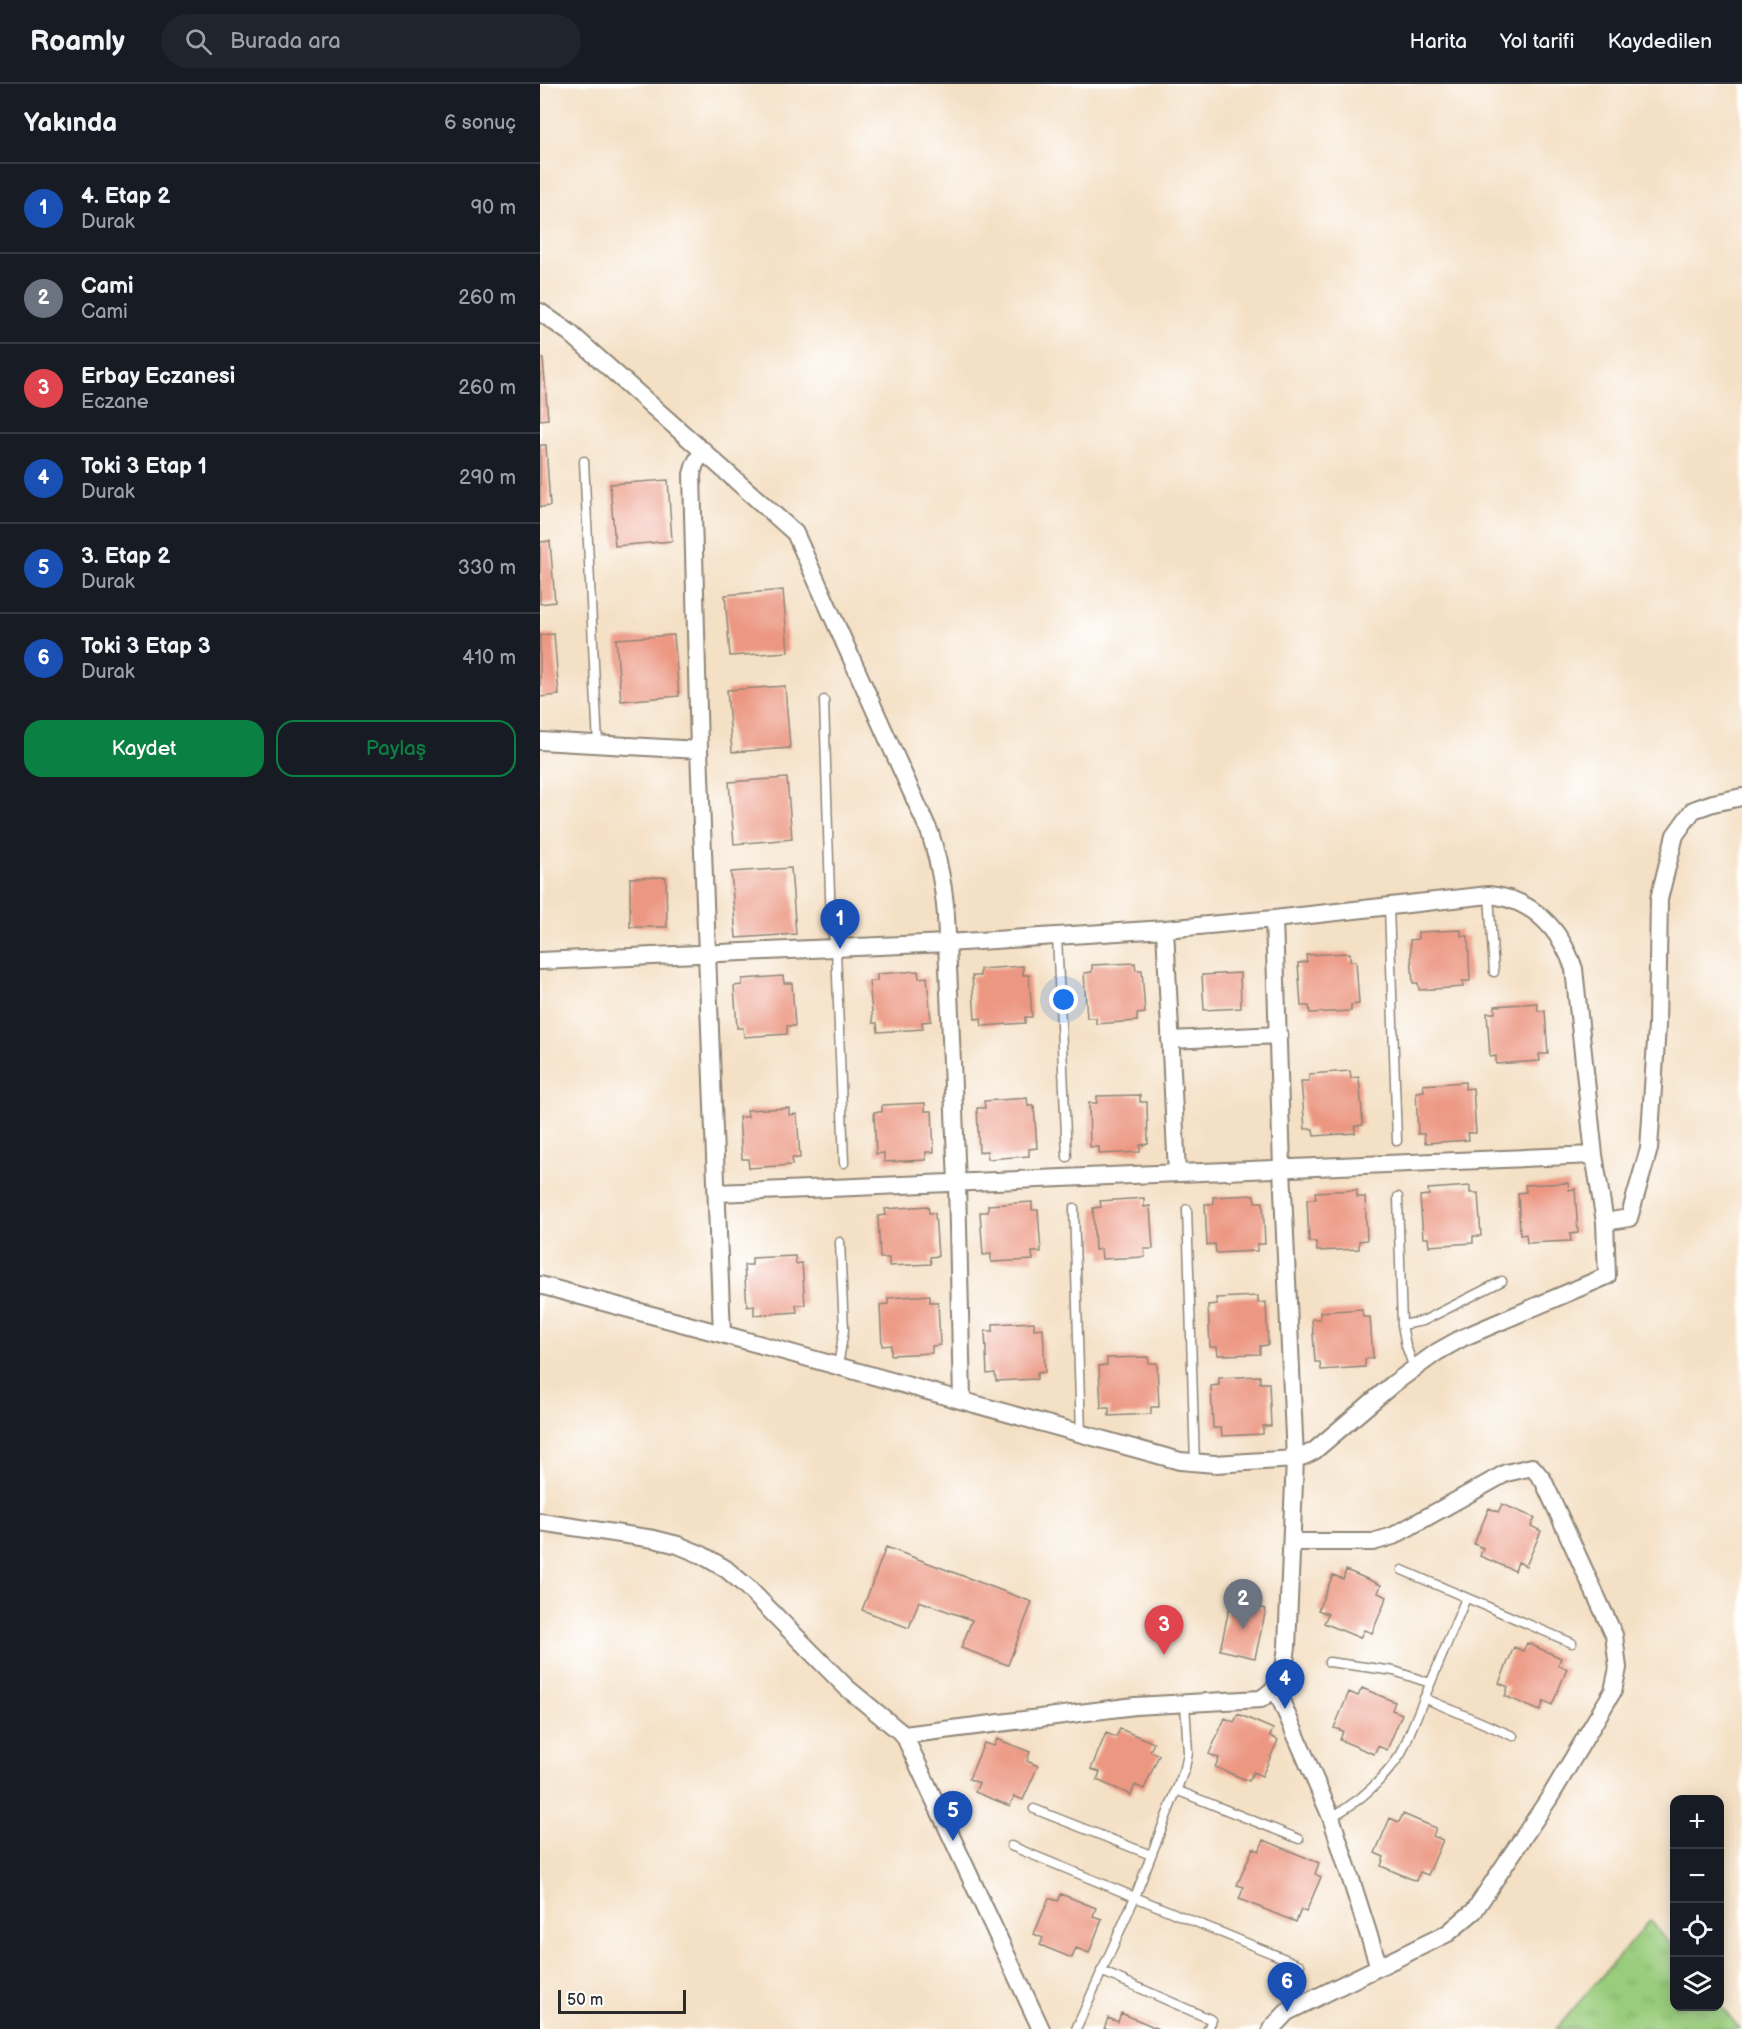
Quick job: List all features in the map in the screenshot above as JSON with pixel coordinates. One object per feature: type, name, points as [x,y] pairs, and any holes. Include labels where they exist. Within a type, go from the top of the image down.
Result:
[{"type":"street","points":[[540,312],[570,333],[795,533],[930,833],[941,867],[947,914],[962,1400]]},
{"type":"street","points":[[703,450],[692,474],[699,750],[722,1334]]},
{"type":"street","points":[[540,741],[699,750]]},
{"type":"street","points":[[1605,1221],[1629,1218],[1649,1149],[1657,1026],[1659,900],[1675,835],[1693,810],[1742,797]]},
{"type":"street","points":[[540,961],[836,949],[1165,929],[1489,895],[1503,896],[1524,904],[1543,917],[1568,950],[1574,969],[1594,1155],[1605,1221],[1607,1276],[1462,1338],[1414,1368],[1314,1451],[1294,1459],[1215,1464],[1172,1459],[540,1285]]},
{"type":"street","points":[[904,1735],[1135,1706],[1261,1698],[1276,1689],[1284,1673],[1292,1542],[1294,1459],[1274,919]]},
{"type":"street","points":[[1165,929],[1177,1173]]},
{"type":"street","points":[[1170,1040],[1279,1035]]},
{"type":"street","points":[[717,1193],[1594,1155]]},
{"type":"street","points":[[1271,2029],[1287,2012],[1448,1933],[1474,1911],[1550,1797],[1613,1691],[1618,1668],[1614,1635],[1543,1480],[1532,1467],[1506,1473],[1393,1536],[1373,1542],[1292,1542]]},
{"type":"street","points":[[540,1522],[654,1539],[678,1545],[726,1569],[746,1586],[847,1688],[904,1735],[1041,2029]]},
{"type":"street","points":[[1276,1689],[1331,1817],[1379,1967]]},
{"type":"lane","points":[[584,461],[598,745]]},
{"type":"lane","points":[[824,700],[831,927],[836,949],[844,1162]]},
{"type":"lane","points":[[1489,895],[1494,972]]},
{"type":"lane","points":[[1389,906],[1397,1141]]},
{"type":"lane","points":[[1057,936],[1067,1156]]},
{"type":"lane","points":[[1398,1197],[1402,1325],[1414,1368]]},
{"type":"lane","points":[[1074,1208],[1081,1434]]},
{"type":"lane","points":[[1187,1209],[1195,1463]]},
{"type":"lane","points":[[838,1366],[844,1330],[840,1242]]},
{"type":"lane","points":[[1402,1325],[1423,1321],[1502,1281]]},
{"type":"lane","points":[[1402,1570],[1572,1643]]},
{"type":"lane","points":[[1331,1817],[1368,1793],[1401,1754],[1466,1598]]},
{"type":"lane","points":[[1329,1662],[1404,1673],[1430,1683]]},
{"type":"lane","points":[[1424,1698],[1513,1736]]},
{"type":"lane","points":[[1076,2029],[1135,1897],[1185,1768],[1188,1752],[1185,1704]]},
{"type":"lane","points":[[1176,1790],[1299,1839]]},
{"type":"lane","points":[[1034,1809],[1151,1856]]},
{"type":"lane","points":[[1011,1846],[1300,1965]]},
{"type":"lane","points":[[1101,1971],[1212,2020],[1208,2029]]},
{"type":"green space","points":[[1650,1920],[1670,1944],[1670,2011],[1724,2011],[1724,2009],[1740,2029],[1556,2029]]},
{"type":"building","points":[[540,358],[543,358],[548,419],[540,420]]},
{"type":"building","points":[[540,445],[546,445],[550,506],[540,507]]},
{"type":"building","points":[[668,480],[672,541],[615,546],[610,484]]},
{"type":"building","points":[[550,541],[555,602],[540,604],[540,542]]},
{"type":"building","points":[[783,590],[788,652],[730,656],[725,595]]},
{"type":"building","points":[[554,634],[559,695],[540,697],[540,635]]},
{"type":"building","points":[[674,635],[679,696],[621,701],[616,639]]},
{"type":"building","points":[[785,686],[790,748],[732,752],[727,690]]},
{"type":"building","points":[[787,778],[792,839],[734,844],[729,782]]},
{"type":"building","points":[[791,868],[796,934],[736,938],[731,872]]},
{"type":"building","points":[[666,877],[667,927],[630,927],[630,878]]},
{"type":"building","points":[[1461,930],[1461,936],[1468,936],[1470,981],[1462,981],[1463,987],[1419,990],[1418,983],[1413,983],[1410,940],[1418,939],[1418,932]]},
{"type":"building","points":[[1350,953],[1350,961],[1356,961],[1359,1004],[1351,1005],[1351,1011],[1310,1013],[1309,1006],[1301,1006],[1298,963],[1307,962],[1306,955]]},
{"type":"building","points":[[1135,963],[1136,970],[1142,970],[1145,1013],[1137,1014],[1137,1021],[1096,1024],[1096,1018],[1087,1018],[1084,973],[1092,972],[1092,965]]},
{"type":"building","points":[[1023,966],[1023,975],[1029,975],[1032,1017],[1025,1017],[1025,1023],[982,1026],[981,1018],[975,1019],[972,976],[980,976],[980,969]]},
{"type":"building","points":[[918,971],[919,978],[927,977],[931,1021],[922,1022],[923,1029],[878,1032],[877,1023],[873,1023],[869,981],[877,981],[877,974]]},
{"type":"building","points":[[1240,973],[1241,1008],[1204,1010],[1202,975]]},
{"type":"building","points":[[783,976],[784,983],[792,983],[795,1026],[787,1026],[787,1034],[744,1037],[743,1028],[737,1028],[734,986],[742,985],[742,979]]},
{"type":"building","points":[[1537,1003],[1538,1011],[1545,1011],[1548,1054],[1539,1054],[1540,1061],[1496,1064],[1496,1056],[1490,1057],[1487,1013],[1495,1013],[1495,1006]]},
{"type":"building","points":[[1350,1071],[1351,1078],[1359,1077],[1363,1125],[1355,1126],[1355,1133],[1314,1136],[1313,1129],[1305,1129],[1301,1081],[1309,1081],[1309,1074]]},
{"type":"building","points":[[1465,1082],[1465,1089],[1473,1088],[1476,1133],[1468,1133],[1469,1140],[1425,1143],[1424,1134],[1418,1134],[1416,1092],[1424,1091],[1423,1085]]},
{"type":"building","points":[[1140,1095],[1140,1102],[1147,1102],[1148,1144],[1140,1145],[1140,1152],[1099,1154],[1099,1147],[1090,1147],[1089,1103],[1097,1103],[1097,1096]]},
{"type":"building","points":[[1027,1098],[1028,1106],[1034,1106],[1037,1148],[1029,1149],[1029,1156],[988,1159],[987,1151],[979,1152],[977,1108],[985,1108],[984,1101]]},
{"type":"building","points":[[925,1103],[925,1111],[932,1111],[934,1152],[926,1152],[926,1160],[884,1162],[884,1153],[876,1154],[874,1112],[882,1112],[882,1105]]},
{"type":"building","points":[[789,1108],[789,1115],[797,1114],[800,1158],[792,1158],[792,1165],[749,1168],[748,1159],[742,1159],[739,1117],[748,1117],[747,1110]]},
{"type":"building","points":[[1568,1183],[1569,1190],[1575,1189],[1578,1233],[1570,1234],[1571,1241],[1527,1243],[1526,1234],[1520,1235],[1518,1193],[1526,1192],[1525,1185]]},
{"type":"building","points":[[1470,1186],[1470,1193],[1478,1193],[1481,1236],[1473,1236],[1473,1243],[1429,1246],[1428,1238],[1423,1238],[1420,1196],[1429,1195],[1428,1189]]},
{"type":"building","points":[[1357,1190],[1357,1197],[1365,1197],[1367,1240],[1359,1241],[1359,1249],[1317,1251],[1316,1242],[1309,1242],[1307,1199],[1316,1199],[1315,1192]]},
{"type":"building","points":[[1254,1195],[1255,1202],[1263,1202],[1265,1244],[1257,1244],[1257,1251],[1216,1253],[1215,1244],[1207,1245],[1205,1204],[1214,1204],[1213,1197]]},
{"type":"building","points":[[1144,1198],[1144,1207],[1150,1206],[1153,1249],[1144,1249],[1145,1257],[1102,1259],[1101,1249],[1095,1250],[1093,1208],[1101,1207],[1100,1201]]},
{"type":"building","points":[[1032,1202],[1032,1210],[1038,1210],[1041,1252],[1032,1252],[1033,1260],[991,1262],[991,1254],[983,1255],[980,1212],[988,1212],[988,1205]]},
{"type":"building","points":[[928,1206],[929,1213],[935,1213],[938,1256],[930,1257],[931,1264],[889,1266],[889,1258],[880,1258],[878,1216],[886,1215],[885,1209]]},
{"type":"building","points":[[795,1256],[796,1264],[802,1263],[805,1305],[796,1305],[797,1312],[754,1315],[754,1306],[747,1307],[744,1265],[752,1265],[752,1258]]},
{"type":"building","points":[[930,1295],[930,1302],[938,1302],[940,1345],[932,1346],[932,1353],[891,1355],[891,1345],[882,1346],[880,1305],[888,1304],[888,1298]]},
{"type":"building","points":[[1258,1296],[1258,1303],[1266,1302],[1268,1345],[1260,1346],[1260,1354],[1218,1355],[1217,1347],[1210,1347],[1208,1305],[1217,1304],[1216,1298]]},
{"type":"building","points":[[1362,1309],[1363,1317],[1370,1317],[1373,1358],[1365,1359],[1365,1367],[1321,1370],[1320,1362],[1315,1362],[1312,1319],[1320,1319],[1320,1312]]},
{"type":"building","points":[[1034,1322],[1034,1329],[1043,1328],[1045,1372],[1037,1373],[1037,1379],[996,1381],[995,1373],[987,1374],[985,1331],[993,1331],[993,1324]]},
{"type":"building","points":[[1148,1357],[1149,1363],[1157,1363],[1159,1407],[1151,1407],[1151,1414],[1109,1416],[1109,1408],[1101,1408],[1099,1366],[1107,1365],[1107,1358]]},
{"type":"building","points":[[1260,1376],[1260,1383],[1269,1383],[1271,1426],[1263,1426],[1263,1434],[1222,1436],[1221,1428],[1213,1428],[1211,1386],[1219,1385],[1219,1378]]},
{"type":"building","points":[[1502,1504],[1535,1518],[1531,1526],[1541,1531],[1526,1566],[1518,1562],[1515,1571],[1480,1556],[1483,1548],[1474,1544],[1489,1508],[1498,1512]]},
{"type":"building","points":[[886,1547],[1032,1602],[1008,1665],[961,1648],[972,1620],[919,1601],[909,1628],[862,1610]]},
{"type":"building","points":[[1346,1570],[1381,1585],[1378,1593],[1387,1597],[1372,1633],[1364,1630],[1360,1638],[1324,1623],[1328,1614],[1318,1610],[1333,1575],[1343,1579]]},
{"type":"building","points":[[1231,1600],[1266,1609],[1255,1658],[1220,1650]]},
{"type":"building","points":[[1527,1643],[1561,1658],[1558,1665],[1567,1669],[1552,1705],[1544,1701],[1540,1711],[1505,1696],[1508,1687],[1499,1683],[1514,1647],[1523,1651]]},
{"type":"building","points":[[1362,1688],[1395,1702],[1392,1710],[1402,1714],[1387,1750],[1378,1746],[1374,1754],[1340,1740],[1343,1731],[1334,1728],[1349,1692],[1358,1696]]},
{"type":"building","points":[[1238,1714],[1273,1729],[1270,1736],[1278,1740],[1262,1776],[1253,1772],[1249,1781],[1215,1767],[1219,1758],[1209,1754],[1225,1718],[1234,1722]]},
{"type":"building","points":[[1120,1729],[1154,1743],[1150,1751],[1159,1755],[1144,1789],[1135,1785],[1131,1795],[1097,1780],[1100,1772],[1091,1769],[1106,1733],[1116,1737]]},
{"type":"building","points":[[997,1739],[1030,1752],[1027,1761],[1038,1766],[1023,1800],[1014,1796],[1010,1806],[975,1792],[979,1783],[969,1779],[984,1743],[994,1746]]},
{"type":"building","points":[[1403,1814],[1436,1828],[1433,1836],[1443,1840],[1428,1875],[1420,1872],[1416,1881],[1381,1866],[1384,1857],[1375,1853],[1390,1818],[1399,1822]]},
{"type":"building","points":[[1264,1840],[1319,1863],[1315,1874],[1321,1877],[1306,1912],[1301,1910],[1296,1922],[1239,1899],[1244,1887],[1237,1885],[1253,1848],[1259,1851]]},
{"type":"building","points":[[1061,1894],[1096,1908],[1093,1916],[1102,1919],[1089,1953],[1076,1948],[1072,1958],[1040,1945],[1043,1938],[1034,1934],[1049,1898],[1058,1901]]},
{"type":"building","points":[[1121,2013],[1159,2029],[1104,2029],[1108,2018],[1118,2022]]},
{"type":"place","name":"4. Etap 2","points":[[840,949]]},
{"type":"place","name":"Cami","points":[[1243,1629]]},
{"type":"place","name":"Erbay Eczanesi","points":[[1164,1655]]},
{"type":"place","name":"Toki 3 Etap 1","points":[[1285,1709]]},
{"type":"place","name":"3. Etap 2","points":[[953,1841]]},
{"type":"place","name":"Toki 3 Etap 3","points":[[1287,2012]]}]
